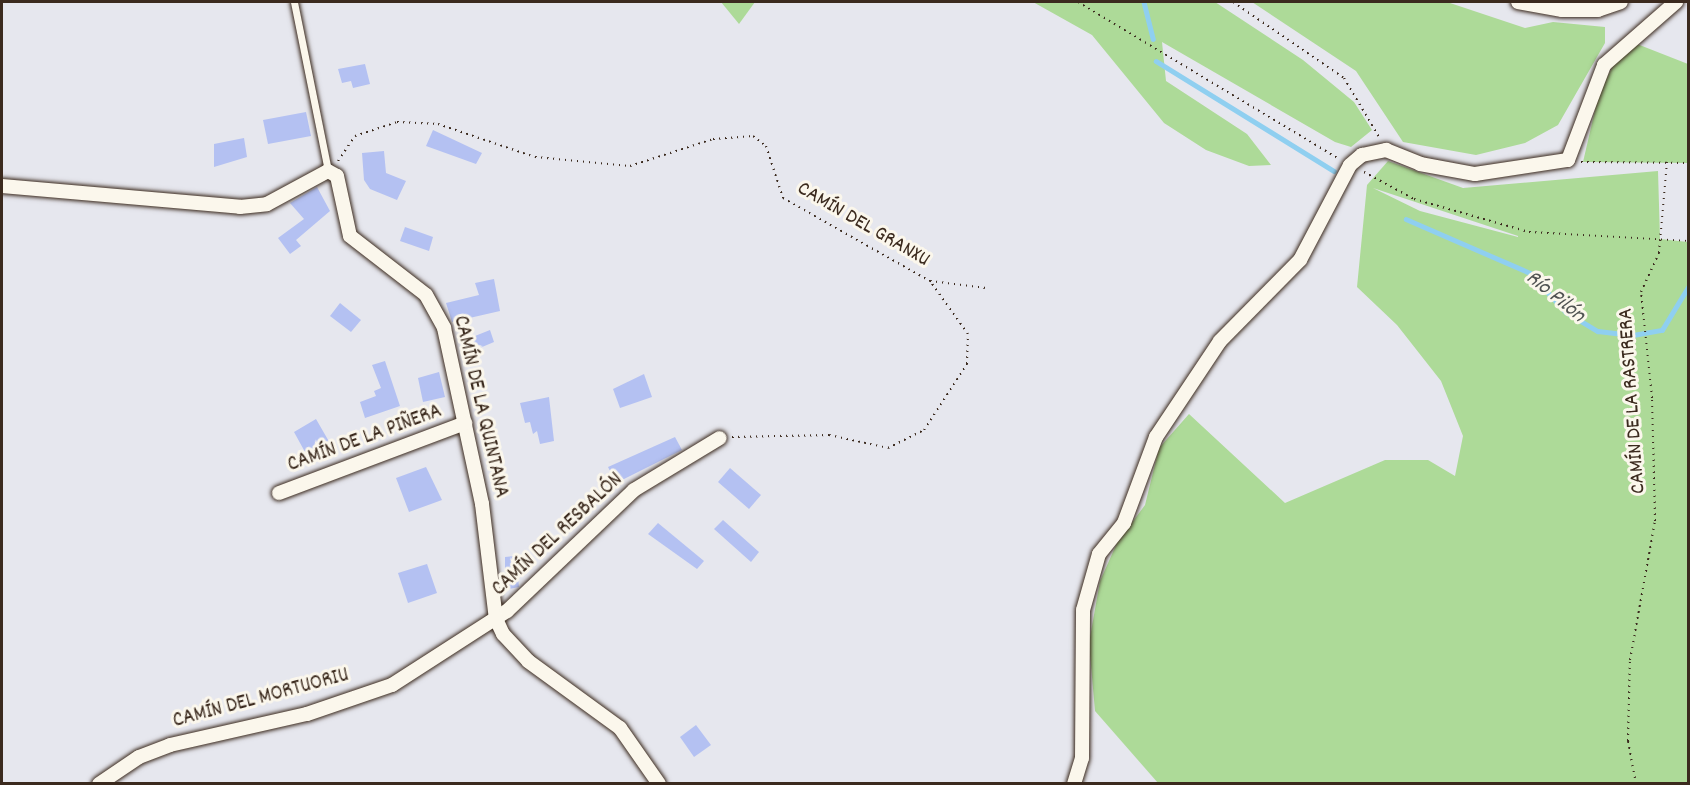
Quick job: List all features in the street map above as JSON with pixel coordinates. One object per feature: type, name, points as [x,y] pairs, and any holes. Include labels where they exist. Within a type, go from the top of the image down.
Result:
[{"type":"street","points":[[1518,2],[1562,10],[1598,10],[1621,2]]},
{"type":"street","points":[[1074,783],[1082,758],[1080,638],[1089,584],[1099,554],[1124,523],[1156,437],[1180,408],[1220,341],[1300,260],[1350,165],[1362,155],[1386,150],[1420,164],[1475,174],[1568,160],[1604,65],[1676,2]]},
{"type":"street","points":[[2,186],[240,207],[267,204],[332,173]]},
{"type":"street","name":"CAMÍN DE LA QUINTANA","points":[[332,173],[350,236],[414,284],[438,313],[482,504],[496,619]]},
{"type":"street","name":"CAMÍN DE LA PIÑERA","points":[[279,493],[465,423]]},
{"type":"street","name":"CAMÍN DEL RESBALÓN","points":[[496,619],[634,490],[720,438]]},
{"type":"street","points":[[496,619],[528,661],[620,728],[659,783]]},
{"type":"street","name":"CAMÍN DEL MORTUORIU","points":[[99,783],[139,757],[170,745],[307,714],[392,685],[496,619]]},
{"type":"lane","points":[[294,2],[332,173]]},
{"type":"path","points":[[1233,2],[1344,78],[1386,150]]},
{"type":"path","name":"CAMÍN DEL GRANXU","points":[[332,173],[339,156],[354,136],[397,122],[438,124],[535,157],[630,166],[713,139],[753,136],[766,146],[783,198],[930,281],[987,288]]},
{"type":"path","points":[[1568,160],[1598,165],[1667,161],[1689,163]]},
{"type":"path","name":"CAMÍN DE LA RASTRERA","points":[[1636,783],[1629,741],[1630,660],[1655,521],[1647,353],[1641,292],[1659,253],[1667,161]]},
{"type":"path","points":[[720,438],[829,435],[888,448],[902,445],[924,430],[967,364],[968,334],[930,281]]},
{"type":"green space","points":[[721,2],[755,2],[739,24]]},
{"type":"green space","points":[[1033,2],[1215,2],[1303,60],[1354,102],[1372,130],[1351,147],[1335,142],[1162,42],[1166,81],[1247,134],[1271,165],[1249,166],[1206,150],[1164,123],[1092,35]]},
{"type":"green space","points":[[1252,2],[1447,2],[1525,28],[1553,22],[1605,27],[1605,43],[1558,125],[1525,143],[1476,155],[1403,142],[1356,71]]},
{"type":"green space","points":[[1637,44],[1688,64],[1688,163],[1583,162],[1599,93],[1614,64]]},
{"type":"green space","points":[[1388,161],[1463,188],[1658,171],[1660,239],[1688,242],[1688,783],[1158,783],[1095,711],[1089,643],[1100,581],[1117,543],[1145,505],[1159,448],[1189,414],[1285,503],[1385,460],[1428,460],[1455,476],[1463,436],[1441,381],[1397,325],[1357,287],[1367,185]],"holes":[[[1373,188],[1518,236],[1420,211]]]},
{"type":"building","points":[[365,64],[370,84],[353,88],[351,81],[342,83],[338,69]]},
{"type":"building","points":[[306,112],[311,136],[268,144],[263,120]]},
{"type":"building","points":[[433,130],[482,153],[476,164],[426,146]]},
{"type":"building","points":[[244,138],[247,157],[214,167],[214,144]]},
{"type":"building","points":[[384,151],[386,173],[406,181],[397,200],[370,189],[364,180],[362,153]]},
{"type":"building","points":[[317,187],[330,211],[296,240],[301,246],[290,254],[278,238],[304,219],[290,203]]},
{"type":"building","points":[[405,227],[433,237],[429,251],[400,241]]},
{"type":"building","points":[[494,279],[500,311],[452,322],[446,303],[479,295],[475,283]]},
{"type":"building","points":[[340,303],[361,320],[351,332],[330,316]]},
{"type":"building","points":[[490,330],[494,342],[475,350],[470,338]]},
{"type":"building","points":[[385,361],[400,406],[365,418],[360,402],[376,396],[374,391],[381,388],[372,365]]},
{"type":"building","points":[[439,372],[445,397],[423,402],[418,378]]},
{"type":"building","points":[[644,374],[652,397],[620,408],[613,389]]},
{"type":"building","points":[[549,397],[554,441],[540,444],[537,431],[533,434],[530,422],[525,423],[520,403]]},
{"type":"building","points":[[316,419],[331,445],[316,454],[312,448],[305,452],[294,432]]},
{"type":"building","points":[[675,437],[682,450],[616,483],[608,467]]},
{"type":"building","points":[[426,467],[442,500],[409,512],[396,478]]},
{"type":"building","points":[[730,468],[761,495],[749,509],[718,482]]},
{"type":"building","points":[[723,520],[759,552],[751,562],[714,529]]},
{"type":"building","points":[[658,523],[704,561],[697,569],[648,534]]},
{"type":"building","points":[[529,554],[530,566],[517,568],[519,587],[505,590],[505,557]]},
{"type":"building","points":[[427,564],[437,593],[408,603],[398,573]]},
{"type":"building","points":[[696,725],[711,745],[694,757],[680,737]]},
{"type":"waterway","name":"Río Pilón","points":[[1144,2],[1153,39]]},
{"type":"waterway","name":"Río Pilón","points":[[1156,61],[1334,171]]},
{"type":"waterway","name":"Río Pilón","points":[[1406,219],[1530,273],[1566,312],[1598,331],[1633,335],[1662,330],[1688,287]]}]
